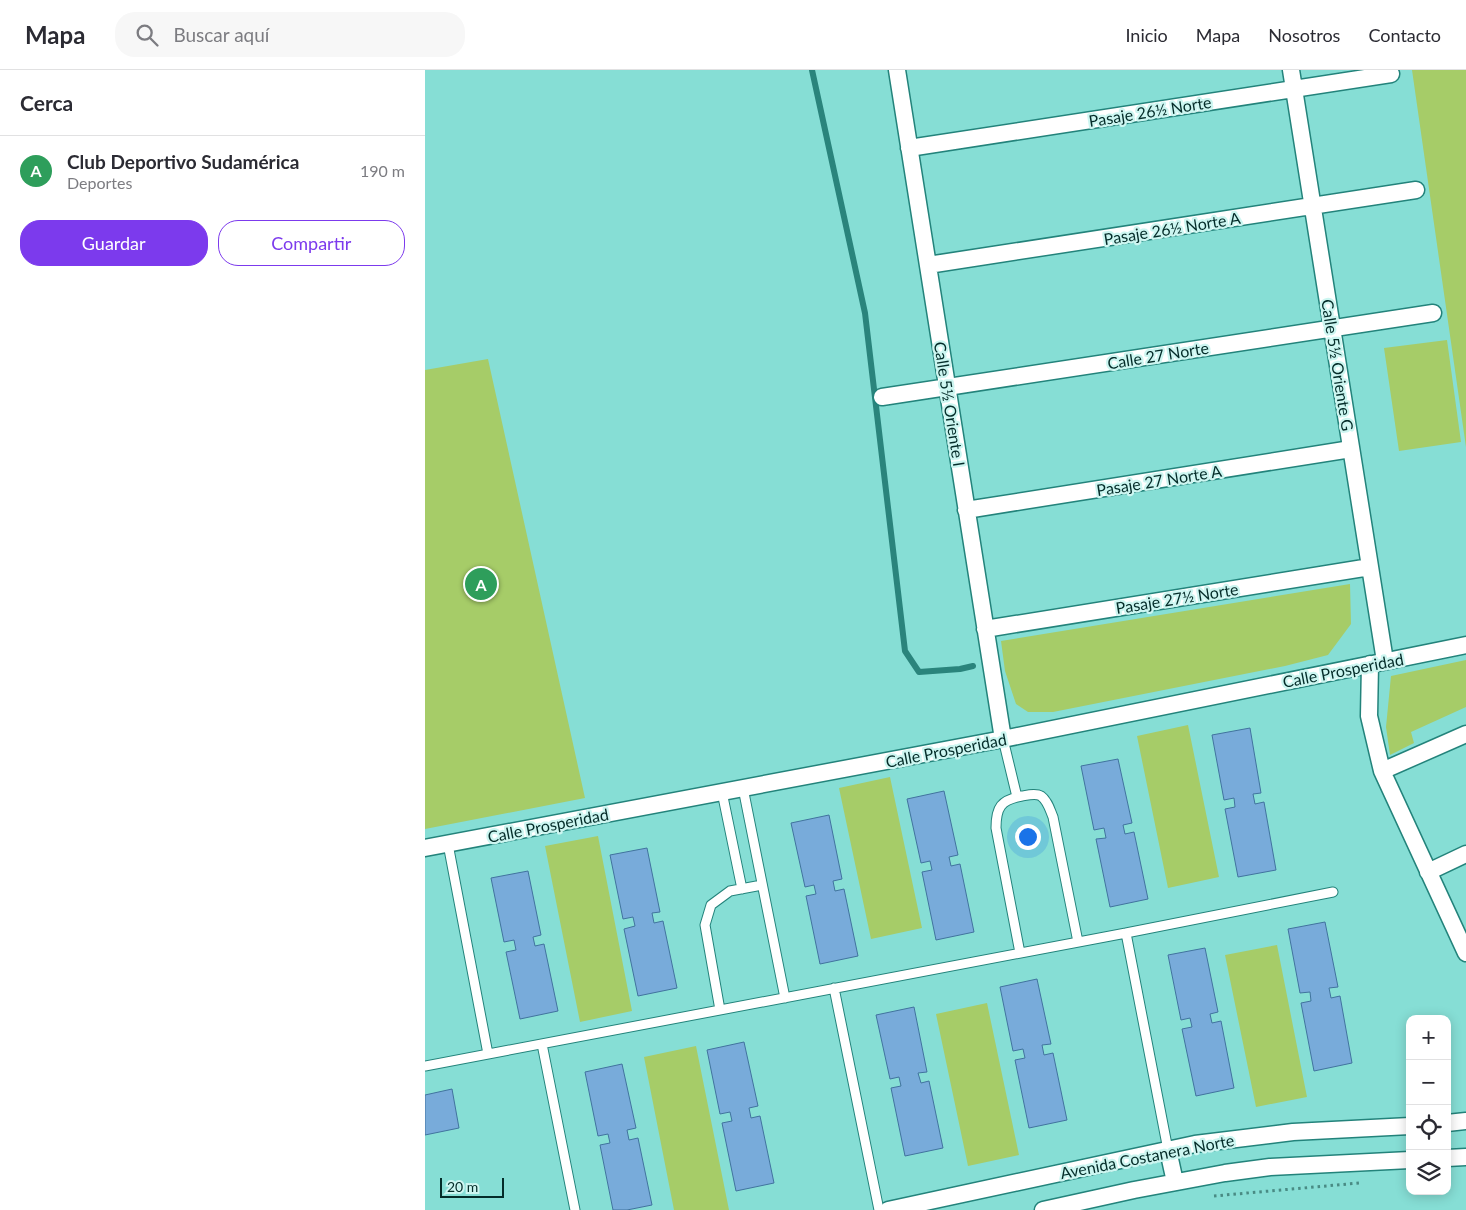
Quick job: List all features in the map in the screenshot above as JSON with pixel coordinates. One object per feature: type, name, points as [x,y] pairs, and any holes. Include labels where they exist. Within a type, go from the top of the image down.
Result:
[{"type":"street","name":"Calle 5½ Oriente I","points":[[897,70],[1003,739]]},
{"type":"street","name":"Calle 5½ Oriente G","points":[[1291,70],[1370,567],[1377,662],[1369,716],[1382,771],[1466,953]]},
{"type":"street","name":"Pasaje 26½ Norte","points":[[909,148],[1391,74]]},
{"type":"street","name":"Pasaje 26½ Norte A","points":[[928,265],[1416,190]]},
{"type":"street","name":"Calle 27 Norte","points":[[883,397],[1433,312]]},
{"type":"street","name":"Pasaje 27 Norte A","points":[[966,510],[1351,449]]},
{"type":"street","name":"Pasaje 27½ Norte","points":[[985,628],[1370,567]]},
{"type":"street","name":"Calle Prosperidad","points":[[425,848],[1003,739],[1377,662],[1466,646]]},
{"type":"street","points":[[1382,771],[1466,734]]},
{"type":"street","points":[[1428,872],[1466,854]]},
{"type":"street","points":[[1451,1123],[1466,1121]]},
{"type":"street","name":"Avenida Costanera Norte","points":[[888,1210],[1195,1144],[1293,1132],[1406,1126]]},
{"type":"street","points":[[1168,1150],[1175,1182]]},
{"type":"street","points":[[1451,1158],[1466,1157]]},
{"type":"street","name":"Avenida Costanera Norte","points":[[1043,1210],[1225,1173],[1270,1167],[1406,1160]]},
{"type":"lane","points":[[1003,739],[1017,797]]},
{"type":"lane","points":[[743,788],[785,998]]},
{"type":"lane","points":[[722,792],[742,889]]},
{"type":"lane","points":[[1020,953],[996,828],[996,816],[1000,806],[1008,799],[1030,794],[1041,796],[1048,804],[1053,817],[1078,942]]},
{"type":"lane","points":[[448,844],[488,1054]]},
{"type":"lane","points":[[720,1010],[705,925],[711,905],[730,891],[762,885]]},
{"type":"lane","points":[[425,1066],[1333,892]]},
{"type":"lane","points":[[1126,933],[1168,1150]]},
{"type":"lane","points":[[834,988],[879,1210]]},
{"type":"lane","points":[[542,1044],[575,1210]]},
{"type":"path","points":[[1213,1196],[1361,1183]]},
{"type":"green space","points":[[1412,70],[1466,70],[1466,447]]},
{"type":"green space","points":[[1447,340],[1461,442],[1399,451],[1384,348]]},
{"type":"green space","points":[[488,359],[585,798],[425,829],[425,370]]},
{"type":"green space","points":[[1350,584],[1351,624],[1328,655],[1285,666],[1053,712],[1028,712],[1016,704],[1005,671],[1001,641]]},
{"type":"green space","points":[[1466,660],[1466,707],[1411,732],[1414,743],[1390,755],[1386,727],[1391,676]]},
{"type":"green space","points":[[1188,725],[1219,877],[1168,888],[1137,736]]},
{"type":"green space","points":[[890,777],[922,928],[871,939],[839,788]]},
{"type":"green space","points":[[598,836],[632,1011],[580,1022],[545,846]]},
{"type":"green space","points":[[1277,945],[1307,1097],[1256,1107],[1225,955]]},
{"type":"green space","points":[[987,1003],[1019,1155],[968,1166],[936,1014]]},
{"type":"green space","points":[[696,1046],[729,1210],[674,1210],[644,1057]]},
{"type":"building","points":[[1250,728],[1261,793],[1253,794],[1255,804],[1264,802],[1276,870],[1238,877],[1225,809],[1235,807],[1234,798],[1224,800],[1212,735]]},
{"type":"building","points":[[1118,759],[1132,823],[1123,825],[1125,834],[1134,832],[1148,899],[1110,907],[1096,839],[1106,838],[1104,828],[1094,830],[1081,766]]},
{"type":"building","points":[[944,791],[958,855],[949,857],[951,866],[960,864],[974,932],[936,940],[922,872],[932,870],[930,861],[921,863],[907,799]]},
{"type":"building","points":[[829,815],[842,879],[833,881],[835,891],[844,889],[858,956],[820,964],[806,896],[816,894],[814,885],[805,887],[791,823]]},
{"type":"building","points":[[647,848],[660,912],[652,913],[654,923],[663,921],[677,988],[638,996],[624,929],[635,926],[633,917],[623,919],[610,855]]},
{"type":"building","points":[[528,871],[541,935],[533,937],[535,946],[544,944],[558,1011],[520,1019],[506,952],[516,950],[514,940],[504,942],[491,878]]},
{"type":"building","points":[[1325,922],[1338,987],[1329,988],[1331,998],[1340,996],[1352,1063],[1314,1071],[1301,1003],[1311,1001],[1310,992],[1300,993],[1288,929]]},
{"type":"building","points":[[1205,948],[1218,1012],[1210,1014],[1212,1023],[1221,1021],[1234,1088],[1196,1096],[1182,1029],[1192,1027],[1190,1018],[1181,1020],[1168,955]]},
{"type":"building","points":[[1037,979],[1051,1044],[1042,1045],[1044,1055],[1053,1053],[1067,1120],[1029,1128],[1015,1060],[1025,1058],[1023,1049],[1013,1051],[1000,987]]},
{"type":"building","points":[[914,1007],[927,1072],[918,1073],[921,1083],[929,1081],[943,1148],[905,1156],[891,1088],[901,1086],[899,1077],[890,1079],[876,1015]]},
{"type":"building","points":[[744,1042],[758,1106],[749,1108],[751,1118],[760,1116],[774,1183],[736,1191],[722,1123],[732,1121],[730,1112],[720,1114],[707,1050]]},
{"type":"building","points":[[622,1064],[636,1128],[627,1130],[629,1140],[638,1138],[652,1205],[627,1210],[613,1210],[600,1145],[610,1143],[608,1134],[598,1136],[585,1072]]},
{"type":"building","points":[[452,1089],[459,1128],[425,1135],[425,1095]]},
{"type":"waterway","points":[[812,70],[865,313],[905,651],[919,672],[960,669],[973,666]]},
{"type":"place","name":"Club Deportivo Sudamérica","points":[[481,584]]}]
